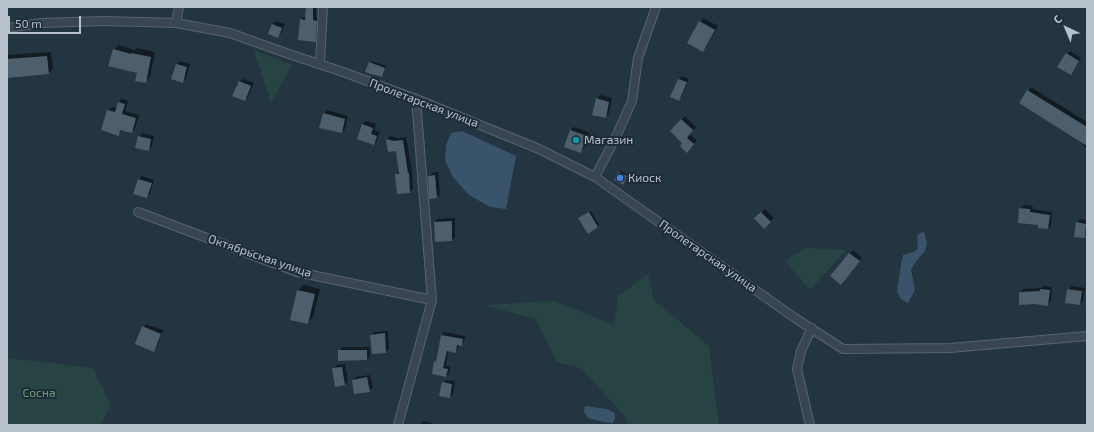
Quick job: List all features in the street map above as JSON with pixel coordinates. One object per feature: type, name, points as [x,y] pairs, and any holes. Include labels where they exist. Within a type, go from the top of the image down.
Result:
[{"type":"street","points":[[176,22],[179,7]]},
{"type":"street","points":[[320,64],[323,7]]},
{"type":"street","points":[[595,177],[615,139],[632,100],[638,58],[656,7]]},
{"type":"street","name":"Пролетарская улица","points":[[7,28],[42,23],[97,21],[176,22],[230,33],[416,99],[539,149],[595,177],[795,318],[843,349],[950,348],[1087,336]]},
{"type":"street","points":[[398,425],[432,300],[416,99]]},
{"type":"street","name":"Октябрьская улица","points":[[138,212],[297,272],[432,300]]},
{"type":"street","points":[[810,425],[797,369],[801,351],[812,328]]},
{"type":"green space","points":[[254,50],[292,65],[271,103]]},
{"type":"green space","points":[[805,248],[846,250],[810,290],[785,261]]},
{"type":"green space","points":[[648,274],[654,300],[709,346],[719,425],[628,425],[627,419],[581,368],[557,362],[536,319],[483,305],[554,301],[614,325],[618,296]]},
{"type":"green space","name":"Сосна","points":[[7,358],[93,368],[111,405],[100,425],[7,425]]},
{"type":"water","points":[[462,131],[516,156],[506,209],[490,207],[469,195],[453,177],[445,160],[446,145],[451,133]]},
{"type":"water","points":[[924,232],[927,243],[925,251],[911,270],[915,290],[908,303],[901,299],[897,292],[903,255],[918,249],[918,234]]},
{"type":"water","points":[[585,406],[607,409],[615,413],[613,423],[588,418],[584,412]]},
{"type":"building","points":[[306,7],[313,7],[313,20],[317,21],[316,42],[298,40],[300,19],[305,20]]},
{"type":"building","points":[[699,21],[715,30],[703,52],[687,43]]},
{"type":"building","points":[[272,24],[282,28],[278,38],[268,34]]},
{"type":"building","points":[[113,49],[151,57],[146,83],[135,81],[137,73],[108,66]]},
{"type":"building","points":[[1066,53],[1079,61],[1071,75],[1057,67]]},
{"type":"building","points":[[47,56],[49,74],[7,78],[7,59]]},
{"type":"building","points":[[369,62],[385,68],[382,77],[365,72]]},
{"type":"building","points":[[176,64],[187,67],[183,83],[171,79]]},
{"type":"building","points":[[678,79],[687,82],[679,101],[670,97]]},
{"type":"building","points":[[239,81],[251,86],[245,101],[232,96]]},
{"type":"building","points":[[1027,90],[1087,127],[1087,146],[1019,103]]},
{"type":"building","points":[[596,98],[609,102],[606,118],[592,115]]},
{"type":"building","points":[[118,102],[125,104],[122,114],[136,118],[132,133],[120,130],[119,136],[101,130],[107,110],[115,112]]},
{"type":"building","points":[[323,113],[345,119],[342,133],[319,128]]},
{"type":"building","points":[[681,119],[693,130],[687,138],[694,144],[687,153],[680,146],[682,143],[670,131]]},
{"type":"building","points":[[362,124],[373,128],[371,134],[377,136],[374,145],[357,139]]},
{"type":"building","name":"Магазин","points":[[570,130],[587,136],[581,153],[564,147]]},
{"type":"building","points":[[138,136],[151,139],[149,151],[135,148]]},
{"type":"building","points":[[386,139],[394,141],[403,140],[409,173],[410,193],[397,194],[395,174],[399,174],[396,151],[388,152]]},
{"type":"building","points":[[618,172],[627,176],[623,185],[614,180]]},
{"type":"building","points":[[435,175],[437,198],[429,199],[428,176]]},
{"type":"building","points":[[138,179],[152,183],[147,198],[133,194]]},
{"type":"building","points":[[1019,208],[1030,209],[1030,212],[1050,215],[1048,229],[1038,228],[1038,225],[1018,223]]},
{"type":"building","points":[[589,212],[598,227],[588,234],[578,218]]},
{"type":"building","points":[[761,212],[771,222],[764,229],[754,218]]},
{"type":"building","points":[[452,221],[452,241],[435,242],[434,222]]},
{"type":"building","points":[[1076,222],[1086,224],[1085,238],[1074,237]]},
{"type":"building","points":[[849,253],[860,261],[841,285],[830,276]]},
{"type":"building","points":[[1040,289],[1050,290],[1048,306],[1035,304],[1019,305],[1019,292],[1040,291]]},
{"type":"building","points":[[1067,289],[1082,291],[1080,305],[1065,303]]},
{"type":"building","points":[[297,290],[315,294],[308,324],[290,320]]},
{"type":"building","points":[[142,326],[161,334],[154,352],[135,344]]},
{"type":"building","points":[[385,333],[386,353],[372,354],[370,335]]},
{"type":"building","points":[[441,335],[463,339],[462,346],[457,345],[456,353],[447,351],[443,368],[448,369],[446,377],[432,374]]},
{"type":"building","points":[[338,350],[367,350],[367,360],[338,361]]},
{"type":"building","points":[[342,367],[345,385],[335,387],[332,368]]},
{"type":"building","points":[[367,377],[370,392],[354,394],[352,380]]},
{"type":"building","points":[[442,382],[452,384],[450,398],[439,396]]},
{"type":"place","name":"Магазин","points":[[576,140]]},
{"type":"place","name":"Киоск","points":[[620,178]]}]
